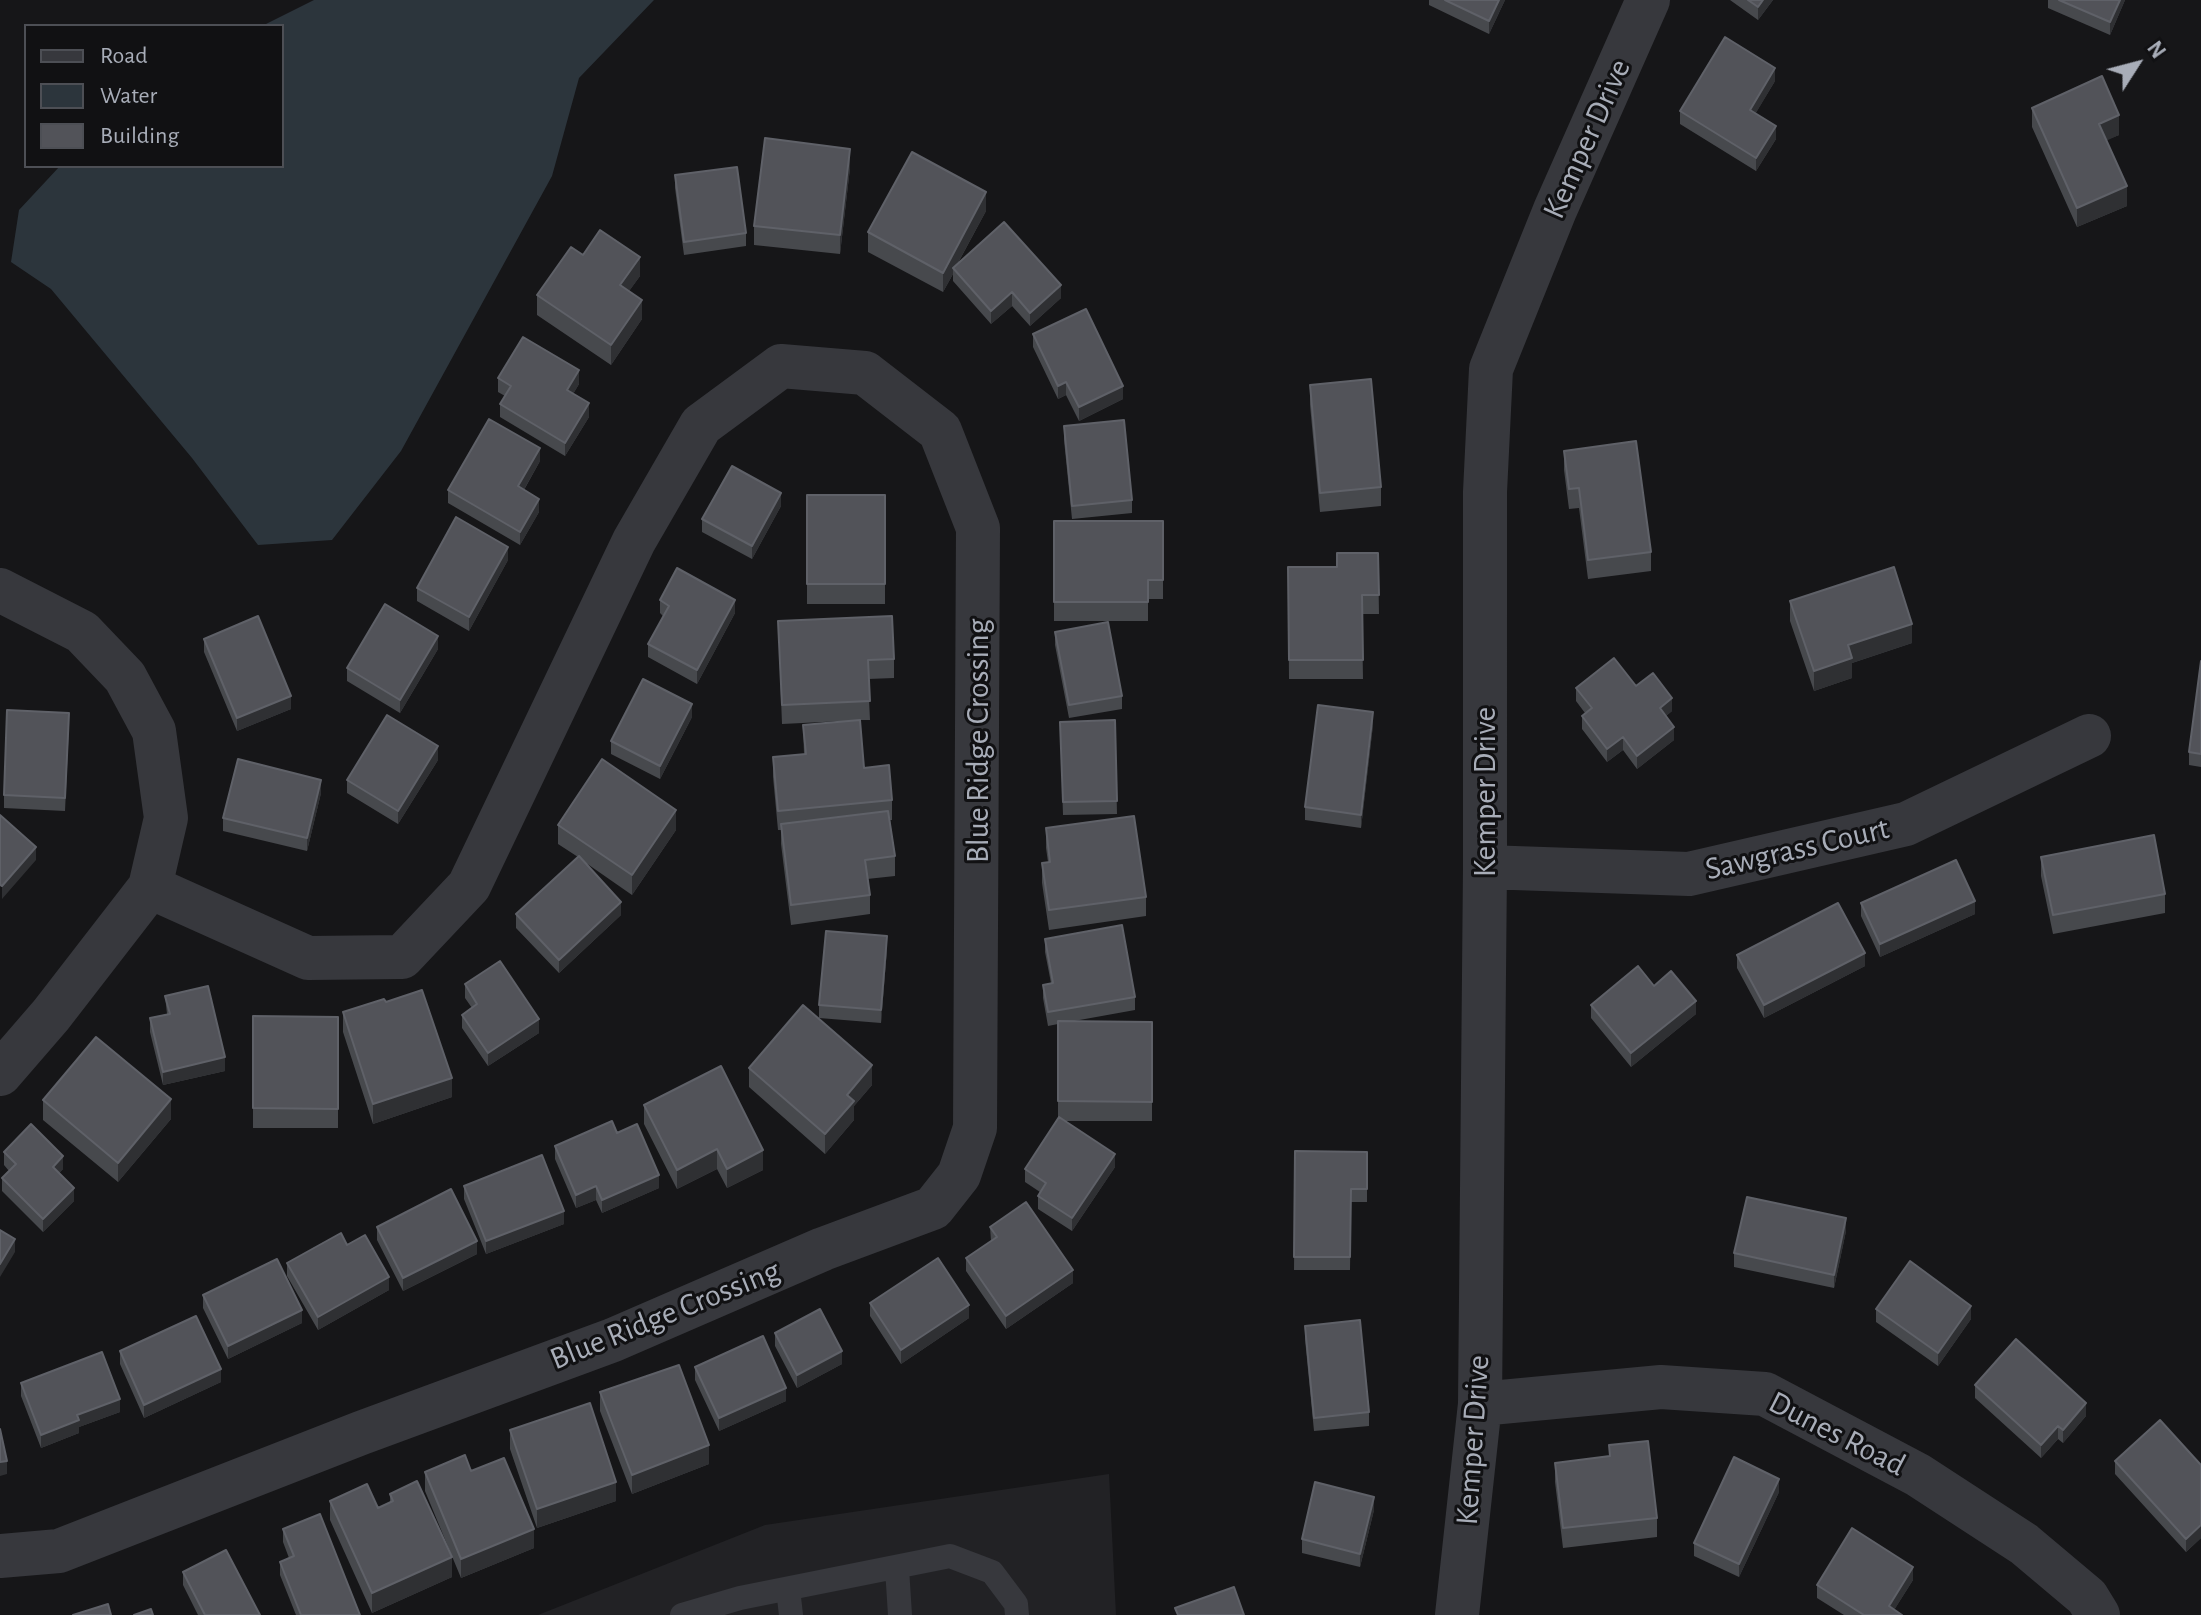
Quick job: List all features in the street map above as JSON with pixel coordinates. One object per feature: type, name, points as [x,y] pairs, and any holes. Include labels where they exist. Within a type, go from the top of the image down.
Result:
[{"type":"street","name":"Kemper Drive","points":[[1457,1615],[1480,1404],[1485,492],[1491,369],[1555,210],[1648,0]]},
{"type":"street","name":"Blue Ridge Crossing","points":[[0,1556],[59,1551],[361,1433],[613,1340],[823,1249],[933,1208],[959,1175],[975,1128],[978,528],[940,431],[865,373],[781,366],[701,425],[634,541],[469,886],[402,957],[308,958],[150,887]]},
{"type":"street","points":[[0,590],[82,632],[125,677],[154,731],[166,818],[150,887],[51,1015],[0,1074]]},
{"type":"street","name":"Sawgrass Court","points":[[1485,867],[1689,874],[1906,824],[2089,736]]},
{"type":"street","name":"Dunes Road","points":[[1480,1404],[1661,1387],[1765,1394],[1918,1475],[2011,1535],[2087,1597],[2098,1615]]},
{"type":"lane","points":[[682,1615],[740,1598],[950,1556],[992,1572],[1016,1604],[1017,1615]]},
{"type":"lane","points":[[897,1568],[900,1615]]},
{"type":"lane","points":[[788,1589],[791,1615]]},
{"type":"shaded area","points":[[1109,1474],[1116,1615],[538,1615],[765,1525]]},
{"type":"water","points":[[314,0],[654,0],[579,78],[552,176],[401,451],[332,540],[258,545],[192,458],[51,289],[11,262],[19,210],[58,168],[284,168],[284,24],[266,24]]},
{"type":"building","points":[[1445,0],[1499,0],[1489,21]]},
{"type":"building","points":[[1748,0],[1763,0],[1758,7]]},
{"type":"building","points":[[2059,0],[2120,0],[2110,22]]},
{"type":"building","points":[[1725,37],[1775,68],[1750,110],[1776,126],[1756,158],[1680,111]]},
{"type":"building","points":[[2102,76],[2119,115],[2099,124],[2127,186],[2077,208],[2032,108]]},
{"type":"building","points":[[765,138],[850,149],[840,235],[754,226]]},
{"type":"building","points":[[912,152],[986,192],[943,273],[868,232]]},
{"type":"building","points":[[737,167],[746,233],[684,242],[675,175]]},
{"type":"building","points":[[1004,222],[1061,285],[1030,313],[1012,292],[991,311],[953,268]]},
{"type":"building","points":[[600,230],[640,257],[620,285],[642,300],[611,345],[537,295],[571,247],[583,255]]},
{"type":"building","points":[[1086,309],[1123,386],[1079,407],[1066,382],[1058,386],[1033,334]]},
{"type":"building","points":[[523,337],[579,370],[567,390],[589,403],[565,443],[500,404],[511,386],[498,378]]},
{"type":"building","points":[[1371,379],[1381,487],[1320,493],[1310,385]]},
{"type":"building","points":[[489,419],[540,448],[518,486],[539,499],[520,532],[448,490]]},
{"type":"building","points":[[1124,420],[1132,500],[1072,506],[1064,426]]},
{"type":"building","points":[[1636,441],[1651,552],[1588,560],[1579,488],[1569,489],[1564,451]]},
{"type":"building","points":[[732,466],[781,493],[752,546],[702,519]]},
{"type":"building","points":[[807,495],[885,495],[885,584],[807,584]]},
{"type":"building","points":[[456,517],[508,547],[469,617],[417,588]]},
{"type":"building","points":[[1054,521],[1163,521],[1163,580],[1148,580],[1148,602],[1054,602]]},
{"type":"building","points":[[1337,553],[1378,553],[1379,595],[1362,595],[1363,660],[1289,660],[1288,567],[1337,567]]},
{"type":"building","points":[[1894,567],[1912,624],[1848,645],[1852,658],[1814,671],[1790,601]]},
{"type":"building","points":[[677,568],[735,600],[697,670],[648,644],[669,606],[660,600]]},
{"type":"building","points":[[385,604],[438,636],[400,700],[347,668]]},
{"type":"building","points":[[258,616],[291,696],[237,718],[204,639]]},
{"type":"building","points":[[892,616],[894,659],[868,660],[870,701],[782,705],[778,621]]},
{"type":"building","points":[[1108,622],[1122,696],[1069,705],[1055,632]]},
{"type":"building","points":[[1614,658],[1636,686],[1653,673],[1672,698],[1660,708],[1674,727],[1637,756],[1623,737],[1607,749],[1582,716],[1592,708],[1576,688]]},
{"type":"building","points":[[2201,661],[2201,754],[2189,752]]},
{"type":"building","points":[[643,679],[692,704],[660,766],[611,741]]},
{"type":"building","points":[[1318,705],[1373,712],[1361,815],[1305,807]]},
{"type":"building","points":[[7,710],[69,713],[65,798],[4,795]]},
{"type":"building","points":[[387,715],[438,746],[398,811],[347,780]]},
{"type":"building","points":[[860,720],[864,768],[889,765],[892,800],[778,811],[773,757],[806,754],[803,725]]},
{"type":"building","points":[[1115,720],[1117,801],[1063,802],[1060,722]]},
{"type":"building","points":[[238,759],[321,780],[307,838],[223,818]]},
{"type":"building","points":[[602,759],[676,810],[632,875],[558,825]]},
{"type":"building","points":[[888,811],[895,856],[865,860],[870,895],[791,905],[781,824]]},
{"type":"building","points":[[0,815],[36,847],[2,886],[0,885]]},
{"type":"building","points":[[1134,816],[1146,897],[1049,910],[1042,863],[1050,862],[1046,828]]},
{"type":"building","points":[[2154,835],[2165,894],[2053,915],[2041,857]]},
{"type":"building","points":[[579,856],[621,902],[559,960],[516,914]]},
{"type":"building","points":[[1956,860],[1975,901],[1880,944],[1861,903]]},
{"type":"building","points":[[1838,903],[1865,953],[1764,1005],[1737,955]]},
{"type":"building","points":[[1122,925],[1135,997],[1048,1012],[1043,985],[1053,983],[1045,939]]},
{"type":"building","points":[[826,931],[887,936],[881,1010],[819,1005]]},
{"type":"building","points":[[500,961],[539,1019],[488,1053],[462,1015],[477,1004],[465,984]]},
{"type":"building","points":[[1638,966],[1654,986],[1671,971],[1696,1001],[1631,1053],[1591,1005]]},
{"type":"building","points":[[208,986],[225,1057],[163,1072],[150,1018],[170,1014],[165,996]]},
{"type":"building","points":[[422,990],[452,1078],[373,1104],[343,1012]]},
{"type":"building","points":[[803,1005],[872,1065],[847,1095],[854,1101],[825,1134],[749,1068]]},
{"type":"building","points":[[253,1016],[338,1017],[338,1109],[253,1108]]},
{"type":"building","points":[[1058,1021],[1152,1022],[1152,1102],[1058,1101]]},
{"type":"building","points":[[96,1037],[171,1099],[118,1163],[43,1100]]},
{"type":"building","points":[[721,1066],[763,1150],[727,1169],[717,1149],[677,1170],[644,1105]]},
{"type":"building","points":[[1059,1117],[1115,1154],[1072,1218],[1038,1196],[1046,1183],[1025,1169]]},
{"type":"building","points":[[612,1121],[617,1133],[637,1124],[659,1175],[602,1200],[596,1186],[576,1195],[555,1146]]},
{"type":"building","points":[[31,1124],[63,1156],[53,1167],[74,1188],[43,1219],[2,1178],[16,1164],[4,1152]]},
{"type":"building","points":[[1295,1151],[1367,1152],[1367,1189],[1351,1189],[1350,1257],[1294,1257]]},
{"type":"building","points":[[542,1155],[564,1211],[486,1241],[464,1186]]},
{"type":"building","points":[[451,1189],[477,1241],[403,1278],[377,1227]]},
{"type":"building","points":[[1747,1197],[1846,1218],[1834,1275],[1734,1253]]},
{"type":"building","points":[[1026,1202],[1073,1270],[1006,1316],[966,1258],[997,1237],[990,1227]]},
{"type":"building","points":[[0,1230],[15,1239],[0,1264]]},
{"type":"building","points":[[341,1233],[347,1245],[365,1235],[389,1277],[318,1317],[287,1263]]},
{"type":"building","points":[[938,1258],[969,1305],[901,1350],[870,1303]]},
{"type":"building","points":[[277,1259],[302,1310],[228,1346],[203,1295]]},
{"type":"building","points":[[1910,1261],[1971,1306],[1938,1353],[1876,1309]]},
{"type":"building","points":[[820,1309],[842,1351],[797,1375],[775,1333]]},
{"type":"building","points":[[196,1316],[221,1369],[144,1405],[120,1351]]},
{"type":"building","points":[[1360,1320],[1369,1412],[1314,1418],[1305,1326]]},
{"type":"building","points":[[763,1336],[786,1388],[719,1418],[695,1367]]},
{"type":"building","points":[[2016,1339],[2086,1403],[2063,1430],[2058,1426],[2041,1445],[1975,1385]]},
{"type":"building","points":[[102,1352],[120,1399],[77,1415],[79,1420],[41,1435],[21,1383]]},
{"type":"building","points":[[679,1365],[709,1445],[632,1475],[600,1392]]},
{"type":"building","points":[[590,1403],[616,1482],[537,1509],[510,1430]]},
{"type":"building","points":[[2160,1420],[2201,1465],[2201,1525],[2186,1539],[2115,1461]]},
{"type":"building","points":[[0,1429],[7,1461],[0,1462]]},
{"type":"building","points":[[1648,1441],[1657,1518],[1563,1528],[1555,1463],[1610,1456],[1609,1445]]},
{"type":"building","points":[[465,1455],[471,1471],[504,1458],[534,1529],[461,1559],[425,1472]]},
{"type":"building","points":[[1734,1457],[1779,1479],[1739,1564],[1694,1543]]},
{"type":"building","points":[[417,1481],[452,1557],[372,1593],[330,1501],[367,1484],[378,1508],[393,1501],[390,1494]]},
{"type":"building","points":[[1315,1482],[1374,1497],[1360,1554],[1302,1539]]},
{"type":"building","points":[[320,1514],[360,1615],[301,1615],[280,1562],[294,1556],[283,1529]]},
{"type":"building","points":[[1852,1528],[1913,1567],[1889,1606],[1902,1615],[1864,1615],[1817,1585]]},
{"type":"building","points":[[226,1550],[260,1615],[205,1615],[183,1572]]},
{"type":"building","points":[[1234,1587],[1244,1615],[1178,1615],[1175,1608]]},
{"type":"building","points":[[108,1604],[111,1615],[73,1615]]},
{"type":"building","points":[[151,1609],[153,1615],[134,1615]]}]
